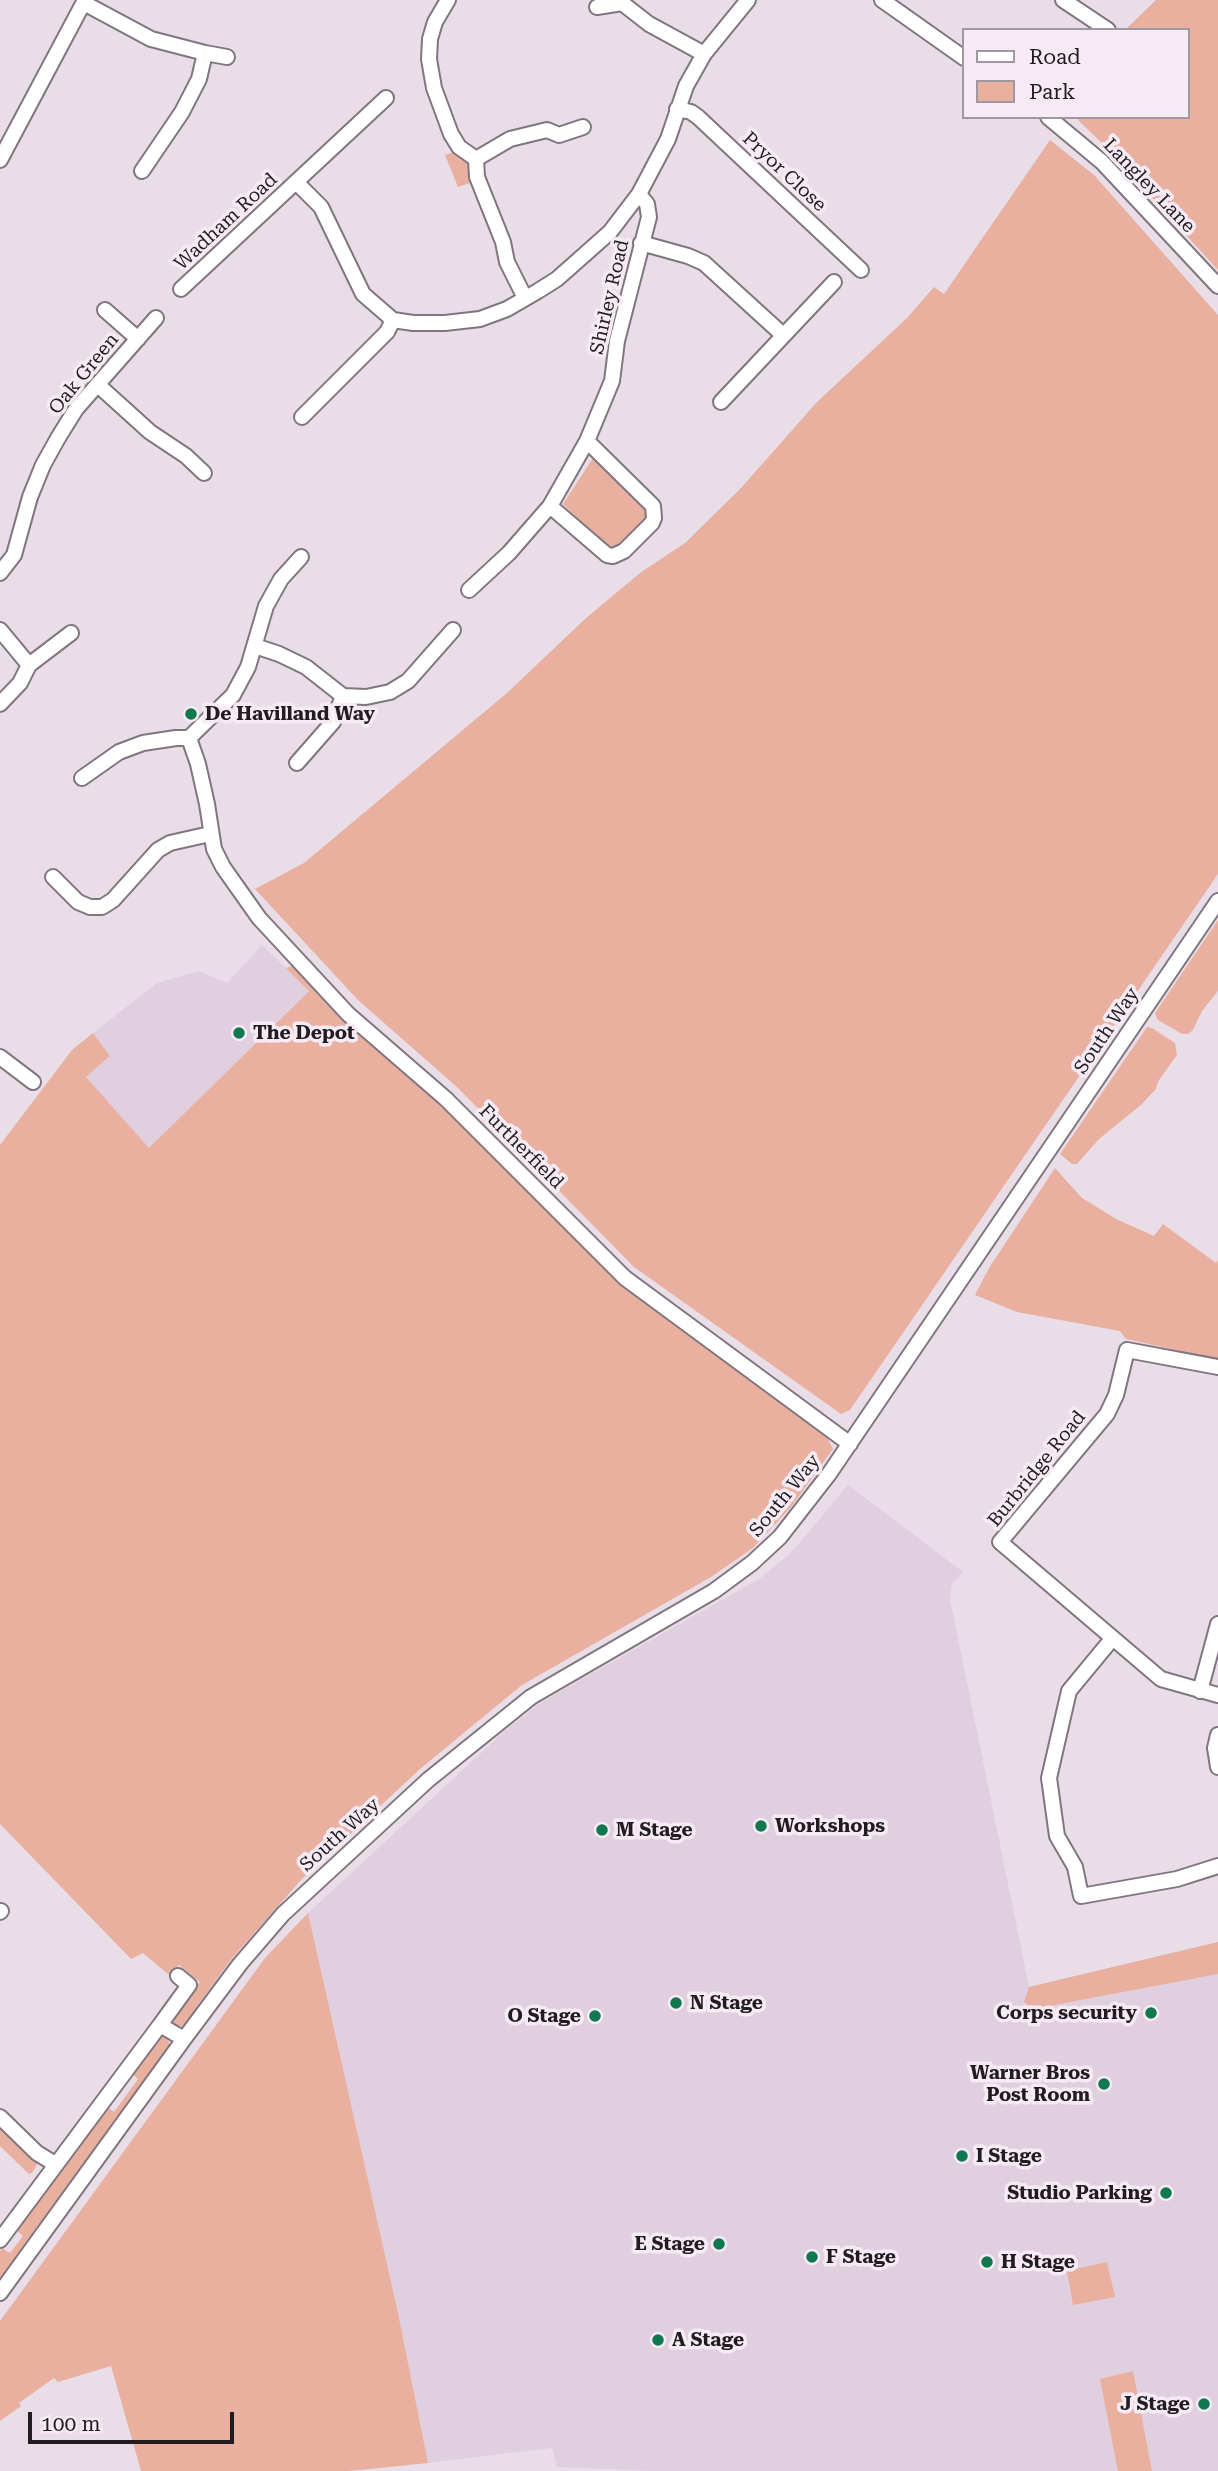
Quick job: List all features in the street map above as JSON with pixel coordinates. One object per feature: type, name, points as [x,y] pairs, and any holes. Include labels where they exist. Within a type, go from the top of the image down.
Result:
[{"type":"street","points":[[448,0],[435,22],[430,39],[432,75],[451,134],[460,148],[476,159]]},
{"type":"street","points":[[297,183],[321,207],[363,294],[393,320],[445,323],[480,319],[507,309],[557,279],[610,232],[639,194],[668,139],[686,86],[704,54],[748,0]]},
{"type":"street","points":[[883,0],[962,57]]},
{"type":"street","points":[[1063,0],[1105,28]]},
{"type":"street","points":[[0,160],[84,1],[151,39],[227,57]]},
{"type":"street","points":[[597,7],[622,1],[649,23],[704,54]]},
{"type":"street","points":[[142,171],[182,112],[199,79],[205,53]]},
{"type":"street","name":"Wadham Road","points":[[181,289],[386,99]]},
{"type":"street","name":"Pryor Close","points":[[677,109],[691,112],[698,117],[861,270]]},
{"type":"street","name":"Langley Lane","points":[[1050,119],[1102,162],[1218,286]]},
{"type":"street","points":[[476,159],[510,139],[547,130],[559,135],[583,127]]},
{"type":"street","points":[[476,159],[477,177],[503,242],[507,262],[526,298]]},
{"type":"street","name":"Shirley Road","points":[[469,590],[509,553],[550,506],[587,440],[612,381],[617,341],[649,217],[647,204],[639,194]]},
{"type":"street","points":[[641,243],[688,256],[704,264],[783,335]]},
{"type":"street","points":[[721,402],[834,282]]},
{"type":"street","points":[[105,310],[138,339]]},
{"type":"street","name":"Oak Green","points":[[0,573],[14,555],[21,523],[43,465],[76,409],[156,318]]},
{"type":"street","points":[[302,417],[387,332],[393,320]]},
{"type":"street","points":[[98,385],[150,432],[186,456],[204,473]]},
{"type":"street","points":[[550,506],[607,555],[613,556],[624,551],[652,523],[653,506],[587,440]]},
{"type":"street","points":[[82,778],[103,762],[131,748],[176,738],[189,738],[233,695],[248,667],[266,606],[281,579],[300,557]]},
{"type":"street","points":[[0,630],[29,665]]},
{"type":"street","points":[[255,646],[279,653],[306,667],[343,696],[376,696],[399,688],[408,681],[453,630]]},
{"type":"street","points":[[0,704],[20,683],[29,665],[71,633]]},
{"type":"street","points":[[297,763],[333,722],[343,696]]},
{"type":"street","name":"Furtherfield","points":[[189,738],[198,764],[214,849],[237,890],[259,918],[339,1004],[446,1099],[625,1278],[850,1444]]},
{"type":"street","points":[[53,877],[78,902],[90,907],[102,907],[113,900],[158,850],[170,843],[210,834]]},
{"type":"street","name":"South Way","points":[[0,2293],[240,1964],[283,1914],[428,1780],[531,1697],[714,1591],[766,1551],[798,1515],[850,1444],[1218,901]]},
{"type":"street","points":[[0,1057],[33,1082]]},
{"type":"street","name":"Burbridge Road","points":[[1218,1367],[1127,1350],[1116,1395],[1107,1414],[1000,1542],[1161,1679],[1218,1695]]},
{"type":"street","points":[[1200,1691],[1218,1624]]},
{"type":"street","points":[[1112,1639],[1069,1691],[1049,1778],[1057,1836],[1075,1867],[1081,1896],[1177,1879],[1218,1866]]},
{"type":"street","points":[[1218,1735],[1218,1767]]},
{"type":"street","points":[[0,2241],[189,1986],[178,1976]]},
{"type":"street","points":[[160,2025],[184,2039]]},
{"type":"street","points":[[0,2117],[37,2153],[55,2164]]},
{"type":"shaded area","points":[[262,945],[309,990],[149,1149],[85,1076],[110,1056],[93,1033],[157,983],[199,971],[227,983]]},
{"type":"shaded area","points":[[848,1485],[963,1572],[952,1584],[950,1599],[1029,1987],[1218,1942],[1218,2471],[652,2471],[557,2467],[552,2448],[428,2463],[398,2313],[308,1913],[507,1729],[536,1706],[759,1579],[791,1553]]},
{"type":"green space","points":[[1156,0],[1218,0],[1218,270],[1079,121],[1190,119],[1190,28],[1127,28]]},
{"type":"green space","points":[[1050,140],[1094,175],[1218,315],[1218,874],[850,1410],[841,1414],[634,1267],[458,1088],[358,1000],[255,889],[304,863],[507,693],[585,619],[640,573],[685,543],[741,488],[817,402],[907,318],[934,287],[944,294]]},
{"type":"green space","points":[[459,150],[471,165],[473,182],[458,187],[445,155]]},
{"type":"green space","points":[[593,458],[603,462],[648,512],[648,519],[620,550],[608,548],[563,504]]},
{"type":"green space","points":[[1218,920],[1218,991],[1202,1011],[1193,1030],[1182,1034],[1158,1020],[1155,1013]]},
{"type":"green space","points":[[296,965],[442,1103],[622,1282],[826,1435],[833,1449],[791,1507],[753,1548],[711,1577],[522,1685],[420,1769],[301,1880],[233,1957],[187,2023],[179,2027],[173,2022],[173,2017],[200,1982],[179,1965],[169,1975],[143,1953],[131,1959],[0,1824],[0,1145],[72,1050],[93,1033],[110,1056],[86,1077],[149,1148],[309,991],[286,968]]},
{"type":"green space","points":[[1147,1027],[1175,1043],[1177,1055],[1155,1090],[1142,1104],[1099,1139],[1077,1164],[1072,1164],[1060,1154]]},
{"type":"green space","points":[[1055,1168],[1082,1198],[1116,1219],[1154,1236],[1163,1224],[1216,1263],[1218,1260],[1218,1359],[1126,1339],[1120,1331],[1017,1312],[975,1295],[989,1268]]},
{"type":"green space","points":[[308,1913],[398,2313],[428,2463],[349,2471],[141,2471],[111,2366],[58,2382],[54,2378],[19,2403],[21,2406],[0,2421],[0,2321],[265,1958]]},
{"type":"green space","points":[[1218,1942],[1218,1974],[1033,2009],[1024,2002],[1029,1987]]},
{"type":"green space","points":[[160,2036],[168,2040],[170,2046],[0,2281],[0,2251],[2,2248],[10,2253],[23,2236],[16,2230],[106,2106],[114,2112],[138,2079],[130,2072]]},
{"type":"green space","points":[[0,2127],[38,2163],[32,2173],[29,2174],[0,2146]]},
{"type":"green space","points":[[1107,2262],[1115,2297],[1073,2305],[1067,2271]]},
{"type":"green space","points":[[1133,2371],[1152,2471],[1118,2471],[1100,2379]]},
{"type":"place","name":"De Havilland Way","points":[[191,714]]},
{"type":"place","name":"The Depot","points":[[239,1033]]},
{"type":"place","name":"Workshops","points":[[761,1826]]},
{"type":"place","name":"M Stage","points":[[602,1830]]},
{"type":"place","name":"N Stage","points":[[676,2003]]},
{"type":"place","name":"Corps security","points":[[1151,2013]]},
{"type":"place","name":"O Stage","points":[[595,2016]]},
{"type":"place","name":"Warner Bros Post Room","points":[[1104,2084]]},
{"type":"place","name":"I Stage","points":[[962,2156]]},
{"type":"place","name":"Studio Parking","points":[[1166,2193]]},
{"type":"place","name":"E Stage","points":[[719,2244]]},
{"type":"place","name":"F Stage","points":[[812,2257]]},
{"type":"place","name":"H Stage","points":[[987,2262]]},
{"type":"place","name":"A Stage","points":[[658,2340]]},
{"type":"place","name":"J Stage","points":[[1204,2404]]}]
